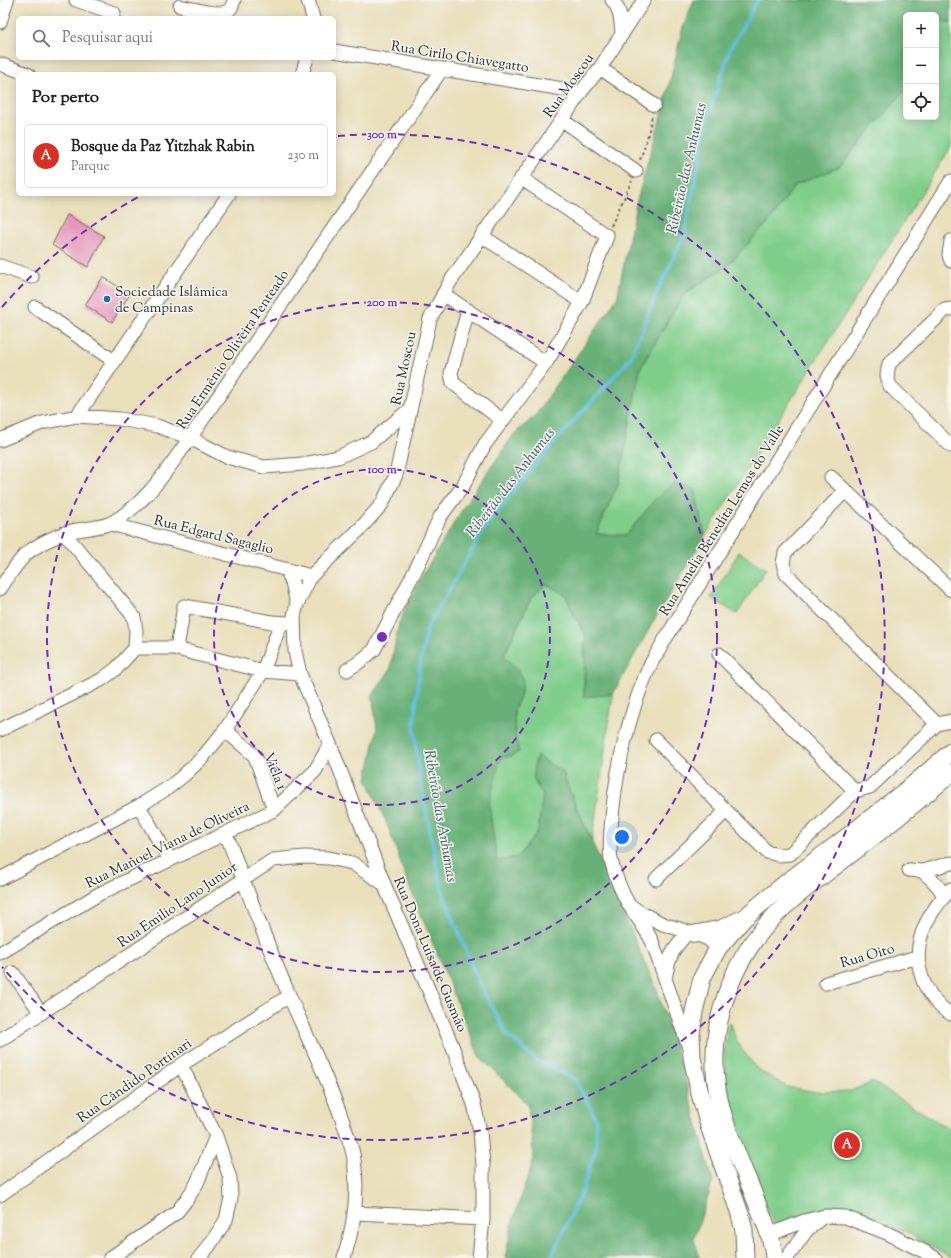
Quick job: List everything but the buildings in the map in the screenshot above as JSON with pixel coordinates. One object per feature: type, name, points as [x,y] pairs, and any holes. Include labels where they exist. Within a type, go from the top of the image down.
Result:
[{"type":"main road","points":[[746,1256],[744,1230],[739,1211],[709,1126],[692,1057],[694,1012],[702,978],[718,948],[744,918],[786,883],[873,817],[951,752]]},
{"type":"main road","points":[[774,1258],[769,1234],[723,1117],[716,1086],[714,1056],[719,1022],[731,980],[741,960],[763,928],[789,903],[907,811],[951,773]]},
{"type":"main road","points":[[692,933],[721,929],[744,918]]},
{"type":"main road","points":[[718,948],[730,959],[732,967],[731,980]]},
{"type":"street","points":[[0,22],[7,0]]},
{"type":"street","points":[[76,0],[114,13]]},
{"type":"street","points":[[180,6],[222,13],[228,11],[233,5],[234,0]]},
{"type":"street","points":[[308,0],[312,16]]},
{"type":"street","points":[[612,0],[616,4],[620,16],[622,35]]},
{"type":"street","name":"Rua Moscou","points":[[300,674],[295,651],[294,616],[296,604],[311,576],[359,530],[382,504],[396,475],[430,319],[450,282],[581,92],[600,68],[644,0]]},
{"type":"street","name":"Rua Cirilo Chiavegatto","points":[[336,51],[581,92]]},
{"type":"street","points":[[303,72],[306,60]]},
{"type":"street","points":[[0,64],[22,72]]},
{"type":"street","points":[[600,68],[654,104]]},
{"type":"street","name":"Rua Ermênio Oliveira Penteado","points":[[0,588],[26,554],[50,539],[64,533],[110,524],[136,506],[158,484],[442,69]]},
{"type":"street","points":[[562,120],[636,171]]},
{"type":"street","points":[[347,670],[374,650],[418,565],[440,517],[463,486],[485,444],[546,363],[582,302],[607,236],[521,178]]},
{"type":"street","name":"Rua Amelia Benedita Lemos do Valle","points":[[692,1057],[652,941],[629,904],[617,881],[611,858],[611,830],[614,801],[624,747],[635,703],[648,669],[672,628],[951,181]]},
{"type":"street","points":[[77,416],[228,196]]},
{"type":"street","points":[[482,236],[582,302]]},
{"type":"street","points":[[951,241],[949,255],[951,261]]},
{"type":"street","points":[[0,266],[32,277]]},
{"type":"street","points":[[444,294],[546,363]]},
{"type":"street","points":[[35,307],[114,361]]},
{"type":"street","points":[[951,309],[945,310],[889,364],[887,375],[890,386],[951,446]]},
{"type":"street","points":[[468,310],[451,373],[454,383],[502,420]]},
{"type":"street","points":[[0,440],[42,423],[77,416],[120,418],[157,426],[190,438],[228,457],[264,467],[302,464],[338,457],[371,442],[410,409]]},
{"type":"street","points":[[831,477],[951,590]]},
{"type":"street","points":[[846,491],[785,553],[783,563],[786,574],[937,724]]},
{"type":"street","name":"Rua Edgard Sagaglio","points":[[110,524],[311,576]]},
{"type":"street","points":[[0,730],[101,680],[116,669],[135,648],[136,631],[134,617],[64,533]]},
{"type":"street","points":[[286,569],[292,582],[296,604]]},
{"type":"street","points":[[0,878],[139,806],[168,788],[183,776],[202,758],[225,730],[263,671],[284,623],[184,606],[177,648]]},
{"type":"street","points":[[135,648],[177,648],[263,671],[300,674]]},
{"type":"street","points":[[719,654],[855,791]]},
{"type":"street","name":"Rua Dona Luísa de Gusmão","points":[[300,674],[330,744],[384,884],[451,1042],[474,1104],[480,1132],[483,1165],[483,1219],[479,1258]]},
{"type":"street","points":[[656,740],[767,852],[779,855],[790,854],[855,791],[870,787],[937,724],[951,721]]},
{"type":"street","name":"Viela 1","points":[[225,730],[255,756],[274,810]]},
{"type":"street","name":"Rua Manoel Viana de Oliveira","points":[[0,953],[99,894],[274,810],[315,771],[330,744]]},
{"type":"street","points":[[139,806],[170,860]]},
{"type":"street","points":[[656,879],[726,811]]},
{"type":"street","points":[[226,833],[289,996],[336,1101],[354,1159],[356,1191],[355,1213],[344,1258]]},
{"type":"street","name":"Rua Emilio Lano Junior","points":[[0,1040],[273,860],[305,857],[328,858],[352,864],[384,884]]},
{"type":"street","points":[[951,863],[915,870],[947,892],[932,912],[924,927],[919,942],[917,958],[921,976],[929,994],[944,1010],[951,1014]]},
{"type":"street","points":[[629,904],[640,913],[663,924],[708,939],[718,948]]},
{"type":"street","points":[[665,979],[668,962],[673,949],[680,941],[692,933]]},
{"type":"street","name":"Rua Oito","points":[[826,984],[917,958]]},
{"type":"street","points":[[13,973],[41,1013]]},
{"type":"street","name":"Rua Cândido Portinari","points":[[0,1195],[181,1065],[289,996]]},
{"type":"street","points":[[181,1065],[216,1136],[230,1178],[231,1198],[226,1220],[209,1246],[199,1258]]},
{"type":"street","points":[[110,1258],[176,1213],[187,1199],[196,1183],[216,1136]]},
{"type":"street","points":[[355,1213],[483,1219]]},
{"type":"street","points":[[787,1258],[807,1230],[825,1216]]},
{"type":"street","points":[[769,1234],[804,1221],[825,1216],[845,1217],[887,1233],[935,1258]]},
{"type":"path","points":[[607,236],[636,171],[647,139],[654,104]]},
{"type":"green space","points":[[694,0],[951,0],[951,22],[939,21],[939,12],[903,12],[903,93],[840,167],[795,185],[772,218],[728,265],[684,294],[640,369],[618,484],[596,534],[626,535],[658,496],[674,484],[695,489],[705,536],[653,622],[613,694],[584,697],[585,634],[573,613],[566,595],[546,584],[531,598],[503,657],[515,666],[523,680],[520,697],[514,710],[515,736],[519,752],[511,756],[500,758],[489,805],[497,861],[518,857],[538,831],[543,794],[536,784],[534,776],[534,767],[537,756],[563,772],[570,792],[657,990],[684,1075],[713,1181],[694,1239],[700,1258],[505,1258],[513,1220],[534,1159],[528,1105],[479,1056],[406,878],[387,824],[367,779],[377,729],[372,696],[390,670],[399,623],[421,578],[463,508],[514,434],[535,416],[617,298],[636,204],[664,105],[683,27]]},
{"type":"green space","points":[[939,21],[951,22],[951,147],[705,536],[695,489],[658,496],[626,535],[596,534],[618,484],[640,369],[684,294],[728,265],[772,218],[795,185],[840,167],[903,91],[903,120],[939,120]]},
{"type":"green space","points":[[739,552],[766,569],[737,614],[711,598]]},
{"type":"green space","points":[[546,584],[566,595],[573,613],[585,634],[584,697],[613,694],[592,841],[563,773],[537,756],[533,771],[535,780],[543,794],[538,831],[518,857],[497,861],[489,805],[500,758],[511,756],[519,752],[515,736],[514,710],[520,697],[515,666],[503,658],[531,598]]},
{"type":"green space","points":[[729,1022],[740,1047],[757,1069],[787,1087],[818,1092],[850,1091],[873,1082],[951,1130],[951,1258],[906,1232],[855,1211],[827,1207],[797,1216],[774,1226],[734,1121],[726,1087],[724,1052]]},
{"type":"waterway","name":"Ribeirão das Anhumas","points":[[551,1258],[583,1189],[596,1147],[596,1119],[575,1079],[536,1060],[506,1033],[480,985],[442,891],[420,781],[414,725],[420,666],[427,628],[483,531],[535,464],[630,359],[655,297],[684,235],[708,118],[730,49],[758,0]]},
{"type":"place","name":"Sociedade Islâmica de Campinas","points":[[107,299]]},
{"type":"place","name":"Bosque da Paz Yitzhak Rabin","points":[[847,1145]]}]
